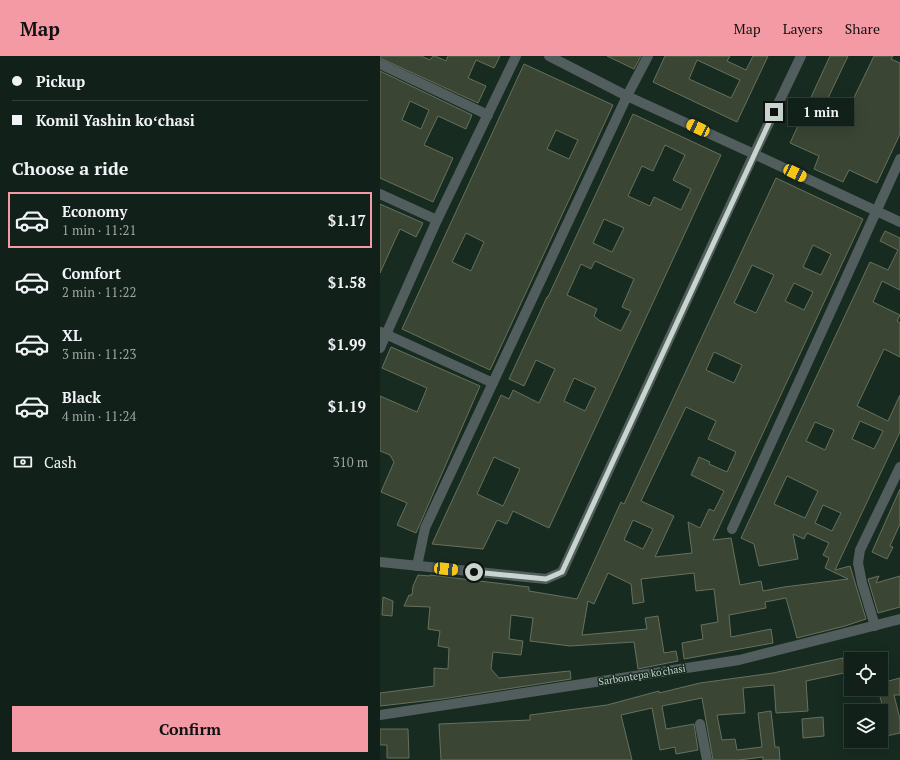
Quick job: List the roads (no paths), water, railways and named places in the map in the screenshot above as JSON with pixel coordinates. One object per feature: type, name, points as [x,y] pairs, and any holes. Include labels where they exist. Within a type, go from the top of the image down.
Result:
[{"type":"street","points":[[380,348],[383,333],[516,56]]},
{"type":"street","points":[[549,56],[627,96],[900,222]]},
{"type":"street","points":[[417,566],[425,528],[627,96],[648,56]]},
{"type":"street","points":[[380,562],[546,579],[562,572],[754,154],[801,56]]},
{"type":"street","points":[[380,64],[488,115]]},
{"type":"street","points":[[732,529],[900,159]]},
{"type":"street","points":[[380,194],[437,220]]},
{"type":"street","points":[[383,333],[494,383]]},
{"type":"street","points":[[875,626],[862,583],[858,563],[860,550],[900,467]]},
{"type":"street","name":"Sarbontepa ko'chasi","points":[[380,715],[739,660],[900,619]]},
{"type":"street","points":[[700,724],[707,760]]}]
